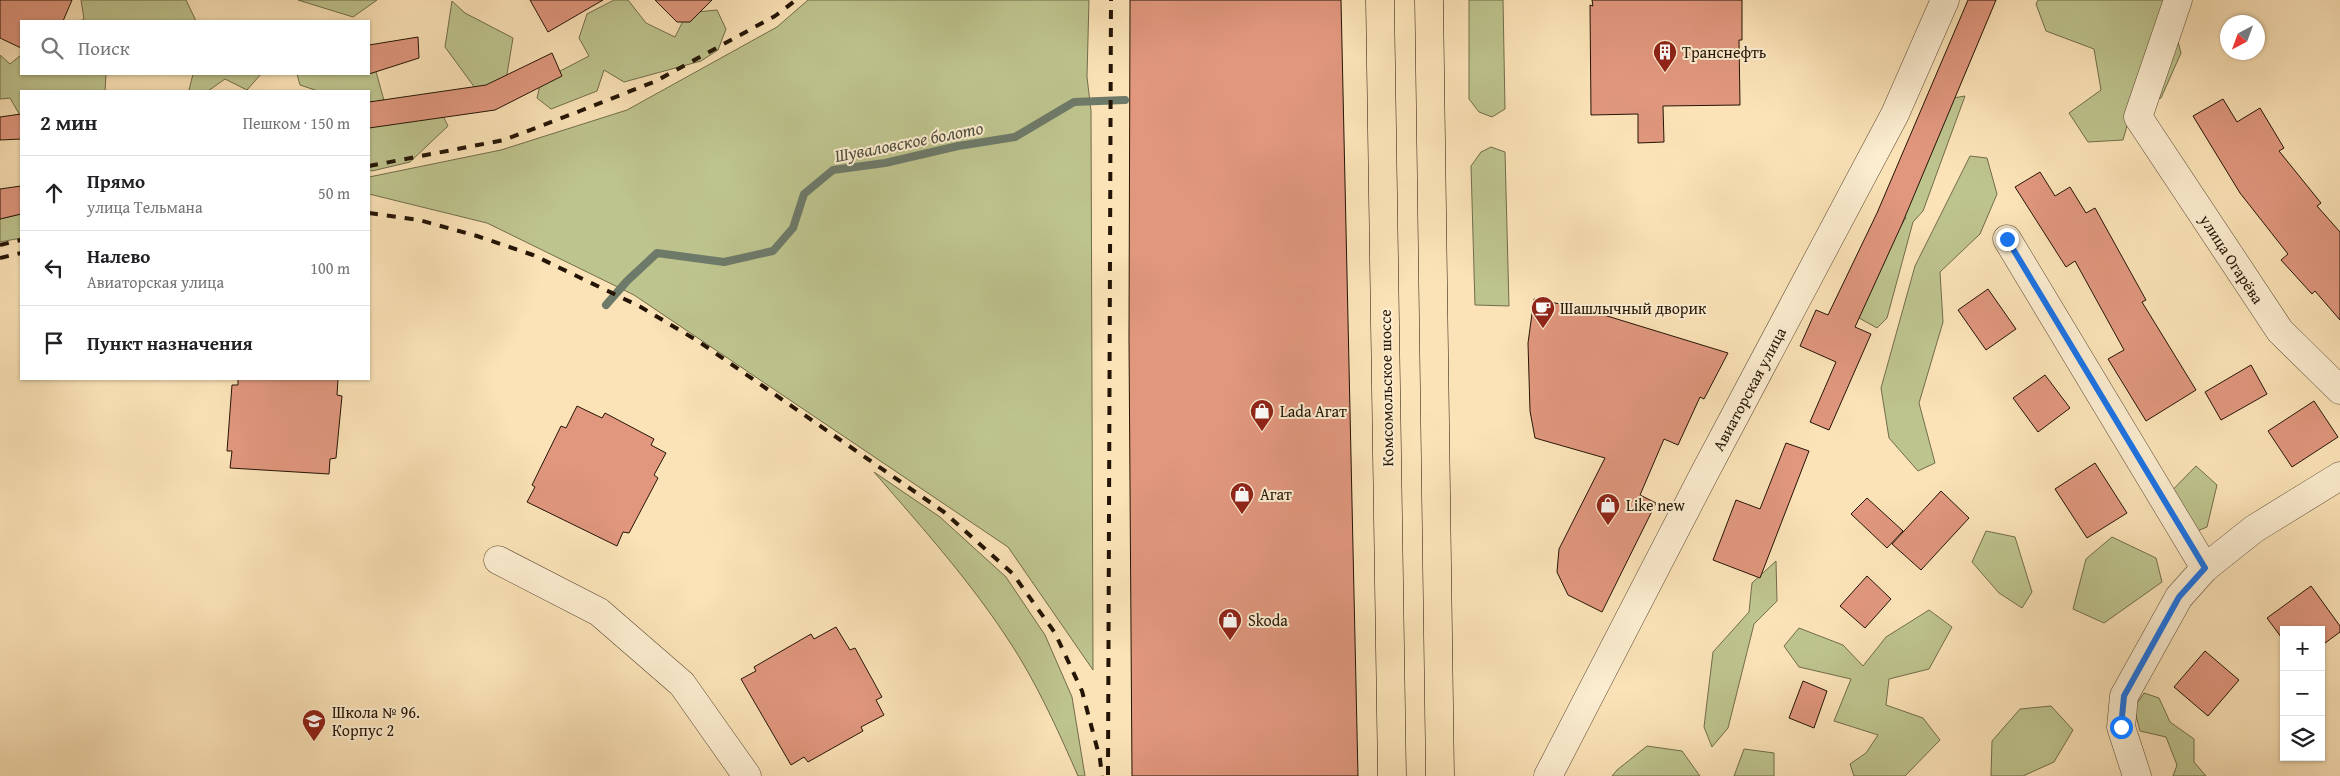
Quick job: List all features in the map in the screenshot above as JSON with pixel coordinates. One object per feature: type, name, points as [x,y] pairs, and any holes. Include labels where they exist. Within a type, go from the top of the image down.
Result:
[{"type":"main road","name":"Комсомольское шоссе","points":[[1380,0],[1392,776]]},
{"type":"main road","points":[[1429,0],[1440,776]]},
{"type":"street","name":"Авиаторская улица","points":[[1548,776],[1704,474],[1895,114],[1945,0]]},
{"type":"street","name":"улица Огарёва","points":[[2178,0],[2138,117],[2280,331],[2340,390]]},
{"type":"street","points":[[2007,239],[2205,568]]},
{"type":"street","points":[[2137,776],[2121,727],[2124,696],[2179,597],[2205,568],[2254,529],[2340,476]]},
{"type":"street","points":[[498,560],[599,612],[682,684],[748,776]]},
{"type":"green space","points":[[81,0],[186,0],[196,20],[82,20],[84,19]]},
{"type":"green space","points":[[298,0],[377,0],[353,17]]},
{"type":"green space","points":[[614,0],[628,0],[646,23],[675,37],[687,13],[717,10],[726,29],[718,50],[701,61],[624,82],[604,70],[597,91],[551,109],[537,98],[541,81],[589,56],[579,38],[587,14]]},
{"type":"green space","points":[[808,0],[1089,0],[1087,77],[1091,111],[1093,670],[1008,547],[634,295],[487,223],[370,194],[370,177],[501,150],[627,110],[777,27]]},
{"type":"green space","points":[[1469,0],[1503,0],[1505,109],[1492,117],[1479,112],[1469,99]]},
{"type":"green space","points":[[2038,0],[2167,0],[2181,53],[2161,98],[2132,108],[2123,140],[2088,142],[2069,113],[2101,90],[2094,49],[2046,31],[2036,4]]},
{"type":"green space","points":[[452,1],[465,13],[513,38],[506,80],[478,92],[445,47]]},
{"type":"green space","points":[[0,55],[10,64],[20,56],[20,75],[106,75],[105,90],[20,90],[20,115],[10,98],[0,99]]},
{"type":"green space","points":[[370,56],[372,57],[388,115],[441,112],[448,126],[410,162],[372,171],[370,170],[370,90],[315,90],[300,85],[297,75],[370,75]]},
{"type":"green space","points":[[193,75],[260,75],[247,90],[225,79],[209,90],[189,90]]},
{"type":"green space","points":[[1965,96],[1923,211],[1913,222],[1887,318],[1877,328],[1852,314],[1857,285],[1906,218],[1896,204],[1947,99]]},
{"type":"green space","points":[[1491,147],[1505,152],[1509,306],[1475,305],[1471,166],[1481,152]]},
{"type":"green space","points":[[1970,156],[1987,158],[1997,194],[1980,234],[1940,272],[1943,322],[1919,403],[1935,463],[1918,471],[1889,438],[1881,388],[1915,266]]},
{"type":"green space","points":[[20,214],[20,238],[0,242],[0,219]]},
{"type":"green space","points":[[2196,466],[2217,485],[2207,527],[2178,539],[2154,509]]},
{"type":"green space","points":[[874,472],[940,517],[1006,577],[1045,635],[1072,697],[1085,776],[1078,776],[1037,688],[988,610],[952,563]]},
{"type":"green space","points":[[1986,531],[2015,537],[2032,592],[2022,608],[1999,593],[1972,562]]},
{"type":"green space","points":[[2112,537],[2156,558],[2162,582],[2104,623],[2073,609],[2086,559]]},
{"type":"green space","points":[[1776,561],[1777,601],[1754,624],[1728,728],[1712,747],[1704,727],[1713,652],[1749,612],[1752,583]]},
{"type":"green space","points":[[1929,610],[1952,627],[1929,669],[1889,679],[1886,705],[1923,718],[1940,740],[1905,776],[1854,776],[1850,764],[1866,753],[1878,735],[1834,721],[1851,679],[1799,667],[1784,646],[1799,628],[1843,645],[1863,666],[1886,637]]},
{"type":"green space","points":[[2144,693],[2159,698],[2170,722],[2194,739],[2194,762],[2206,776],[2173,776],[2177,765],[2166,737],[2140,731],[2134,708]]},
{"type":"green space","points":[[2051,706],[2073,730],[2054,762],[2023,776],[1991,776],[1992,741],[2020,709]]},
{"type":"green space","points":[[1647,746],[1682,751],[1700,776],[1612,776]]},
{"type":"green space","points":[[1744,749],[1774,753],[1774,776],[1734,776]]},
{"type":"building","points":[[0,0],[72,0],[63,20],[20,20],[20,48],[0,38]]},
{"type":"building","points":[[530,0],[603,0],[548,32]]},
{"type":"building","points":[[655,0],[712,0],[690,22],[677,22]]},
{"type":"building","name":"Агат","points":[[1130,0],[1341,0],[1358,776],[1132,776],[1129,339]]},
{"type":"building","name":"Транснефть","points":[[1592,0],[1742,0],[1742,40],[1739,40],[1740,105],[1663,106],[1664,142],[1638,143],[1638,114],[1591,115],[1590,5],[1593,6]]},
{"type":"building","points":[[1968,0],[1996,0],[1902,224],[1855,327],[1871,334],[1829,430],[1810,422],[1836,362],[1800,346],[1816,310],[1828,315],[1877,213]]},
{"type":"building","points":[[418,37],[419,58],[370,74],[370,45]]},
{"type":"building","points":[[552,53],[562,76],[495,110],[370,128],[370,102],[486,85]]},
{"type":"building","points":[[2223,99],[2237,122],[2260,108],[2284,148],[2279,151],[2321,203],[2317,206],[2340,232],[2340,320],[2315,291],[2312,294],[2281,260],[2288,254],[2240,193],[2193,116]]},
{"type":"building","points":[[20,114],[20,139],[0,140],[0,117]]},
{"type":"building","points":[[2040,172],[2055,196],[2070,187],[2086,213],[2095,208],[2146,300],[2142,302],[2196,390],[2146,421],[2108,359],[2124,350],[2075,261],[2066,267],[2015,187]]},
{"type":"building","points":[[20,186],[20,214],[0,219],[0,189]]},
{"type":"building","points":[[1988,289],[2016,329],[1986,350],[1958,310]]},
{"type":"building","points":[[1534,299],[1581,308],[1728,353],[1704,399],[1700,397],[1678,445],[1664,439],[1640,495],[1656,503],[1602,612],[1568,595],[1557,572],[1559,549],[1605,458],[1535,438],[1530,411],[1528,343]]},
{"type":"building","points":[[2251,365],[2267,394],[2221,420],[2205,392]]},
{"type":"building","points":[[2045,375],[2070,408],[2038,432],[2013,398]]},
{"type":"building","points":[[238,380],[338,380],[337,395],[342,396],[336,458],[330,459],[329,474],[230,468],[232,451],[227,451],[232,385],[238,385]]},
{"type":"building","points":[[2314,401],[2338,437],[2292,467],[2268,431]]},
{"type":"building","points":[[577,406],[602,418],[605,413],[654,439],[651,445],[666,453],[654,475],[658,478],[629,533],[623,532],[617,546],[527,502],[535,487],[532,485],[561,426],[566,428]]},
{"type":"building","points":[[1786,443],[1809,451],[1760,578],[1713,560],[1736,500],[1760,509]]},
{"type":"building","points":[[2095,463],[2127,513],[2087,538],[2055,489]]},
{"type":"building","points":[[1941,491],[1969,518],[1921,570],[1892,544]]},
{"type":"building","points":[[1867,498],[1903,531],[1887,548],[1851,514]]},
{"type":"building","points":[[1867,576],[1891,599],[1865,628],[1840,606]]},
{"type":"building","points":[[2311,586],[2340,626],[2340,632],[2325,643],[2325,626],[2280,626],[2280,636],[2267,618]]},
{"type":"building","points":[[836,627],[850,650],[855,648],[882,697],[876,700],[884,715],[861,727],[863,731],[808,762],[804,757],[791,765],[741,679],[756,671],[754,667],[811,634],[814,639]]},
{"type":"building","points":[[2205,651],[2239,680],[2208,716],[2174,687]]},
{"type":"building","points":[[1803,681],[1827,691],[1814,728],[1789,718]]},
{"type":"waterway","name":"Шуваловское болото","points":[[606,305],[627,281],[657,253],[724,262],[773,251],[793,228],[804,194],[833,170],[885,163],[958,146],[1015,137],[1074,102],[1125,100]]},
{"type":"railway","points":[[370,166],[504,140],[580,111],[656,81],[775,16],[796,0]]},
{"type":"railway","points":[[1108,775],[1111,0]]},
{"type":"railway","points":[[370,213],[419,220],[477,236],[533,255],[639,306],[698,341],[944,512],[1013,574],[1055,633],[1082,691],[1100,759],[1102,776]]},
{"type":"railway","points":[[0,245],[20,240]]},
{"type":"railway","points":[[0,258],[20,253]]},
{"type":"place","name":"Транснефть","points":[[1665,73]]},
{"type":"place","name":"Шашлычный дворик","points":[[1543,329]]},
{"type":"place","name":"Lada Агат","points":[[1262,432]]},
{"type":"place","name":"Агат","points":[[1242,515]]},
{"type":"place","name":"Like new","points":[[1608,526]]},
{"type":"place","name":"Skoda","points":[[1230,641]]},
{"type":"place","name":"Школа № 96. Корпус 2","points":[[314,742]]},
{"type":"route","points":[[2007,239],[2205,568],[2179,597],[2124,696],[2121,727]]}]
